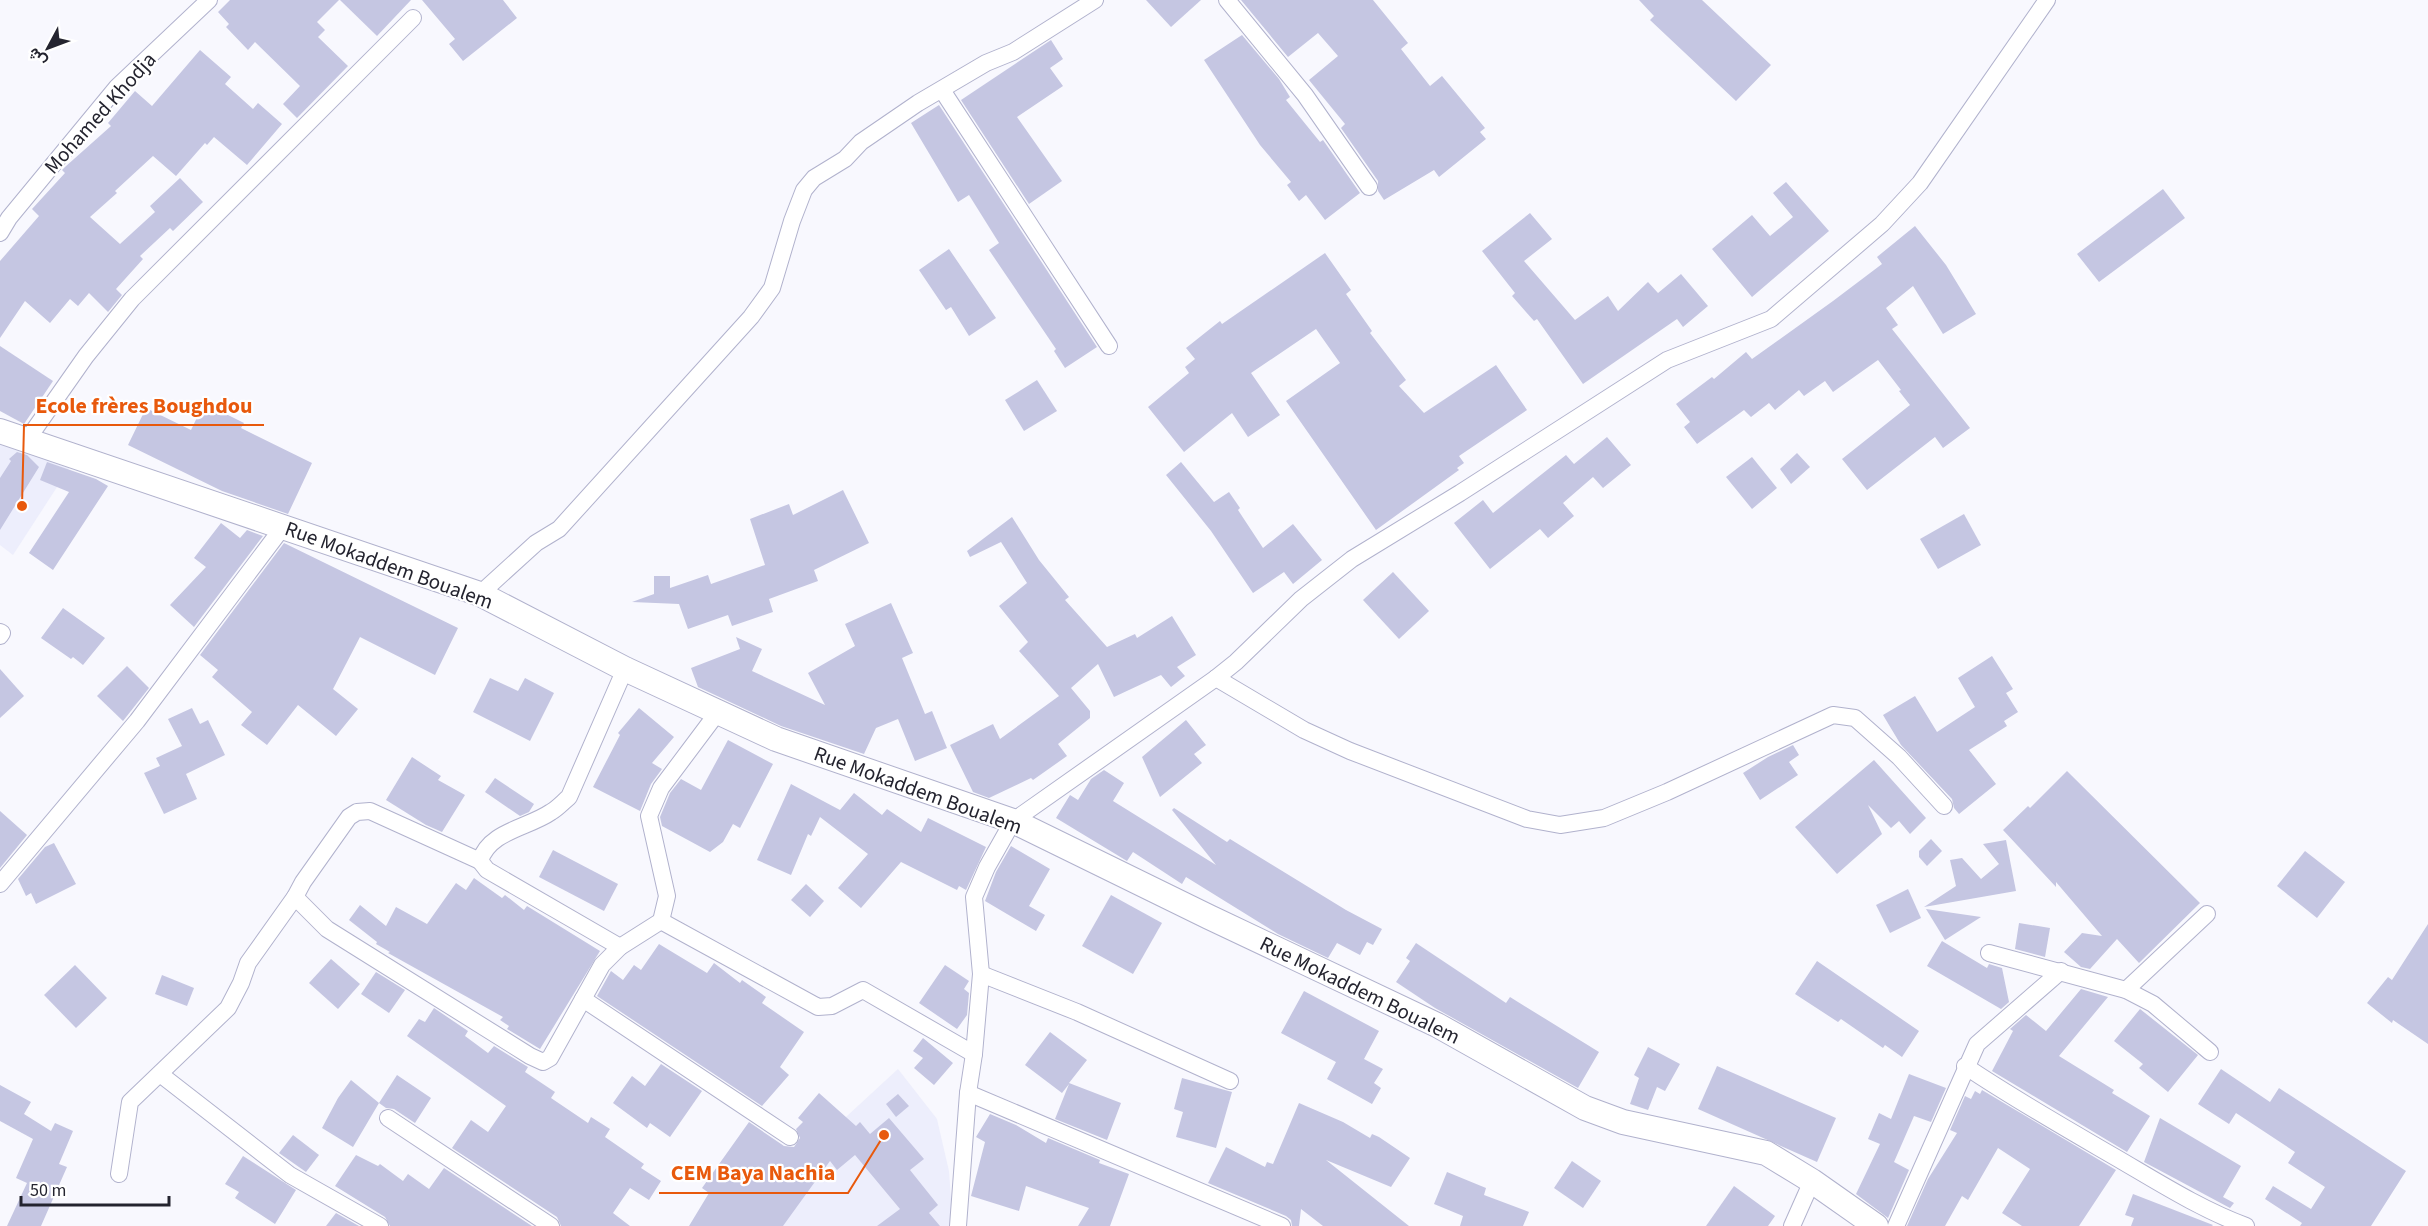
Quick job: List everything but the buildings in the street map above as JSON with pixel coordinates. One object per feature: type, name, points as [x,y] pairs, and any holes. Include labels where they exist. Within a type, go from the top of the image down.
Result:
[{"type":"street","name":"Mohamed Khodja","points":[[0,233],[9,218],[117,87],[209,0]]},
{"type":"street","points":[[480,594],[536,543],[559,529],[751,317],[772,288],[800,200],[804,190],[814,178],[845,159],[861,142],[942,90],[986,63],[1013,52],[1095,0]]},
{"type":"street","points":[[1227,0],[1305,95],[1369,187]]},
{"type":"street","points":[[958,1226],[968,1093],[981,974],[975,897],[987,867],[1013,821],[1216,678],[1236,662],[1301,599],[1352,559],[1460,493],[1667,360],[1771,319],[1882,224],[1920,183],[2047,0]]},
{"type":"street","points":[[27,440],[86,356],[132,299],[413,18]]},
{"type":"street","points":[[942,90],[1109,346]]},
{"type":"street","name":"Rue Mokaddem Boualem","points":[[0,431],[480,594],[625,669],[776,739],[1013,821],[1437,1025],[1585,1108],[1623,1122],[1766,1153],[1812,1181],[1876,1226]]},
{"type":"street","points":[[0,884],[136,721],[283,527]]},
{"type":"street","points":[[0,632],[2,633],[0,636]]},
{"type":"street","points":[[480,861],[493,840],[552,812],[569,797],[625,669]]},
{"type":"street","points":[[1216,678],[1305,730],[1350,751],[1527,819],[1560,825],[1604,818],[1667,792],[1833,715],[1855,718],[1899,757],[1944,806]]},
{"type":"street","points":[[295,897],[327,929],[543,1062],[550,1058],[602,965],[620,947],[661,921],[668,896],[649,816],[661,788],[718,712]]},
{"type":"street","points":[[119,1174],[130,1102],[228,1008],[242,983],[248,963],[349,817],[357,812],[370,811],[480,861],[487,870],[620,947]]},
{"type":"street","points":[[2126,990],[2207,914]]},
{"type":"street","points":[[661,921],[818,1007],[832,1006],[863,990],[974,1054]]},
{"type":"street","points":[[1989,953],[2126,990],[2153,1004],[2211,1052]]},
{"type":"street","points":[[1896,1226],[1965,1066],[1977,1044],[2061,971]]},
{"type":"street","points":[[981,974],[1077,1012],[1230,1081]]},
{"type":"street","points":[[583,999],[790,1137]]},
{"type":"street","points":[[1965,1066],[2006,1093],[2218,1216],[2246,1226]]},
{"type":"street","points":[[160,1074],[290,1175],[380,1226]]},
{"type":"street","points":[[968,1093],[1264,1222],[1282,1226]]},
{"type":"street","points":[[388,1118],[551,1226]]},
{"type":"street","points":[[1792,1226],[1812,1181]]},
{"type":"shaded area","points":[[0,442],[70,467],[13,555],[0,545]]},
{"type":"shaded area","points":[[898,1069],[937,1119],[949,1171],[952,1212],[950,1226],[782,1226],[808,1152]]},
{"type":"place","name":"Ecole frères Boughdou","points":[[22,506]]},
{"type":"place","name":"CEM Baya Nachia","points":[[884,1135]]}]
